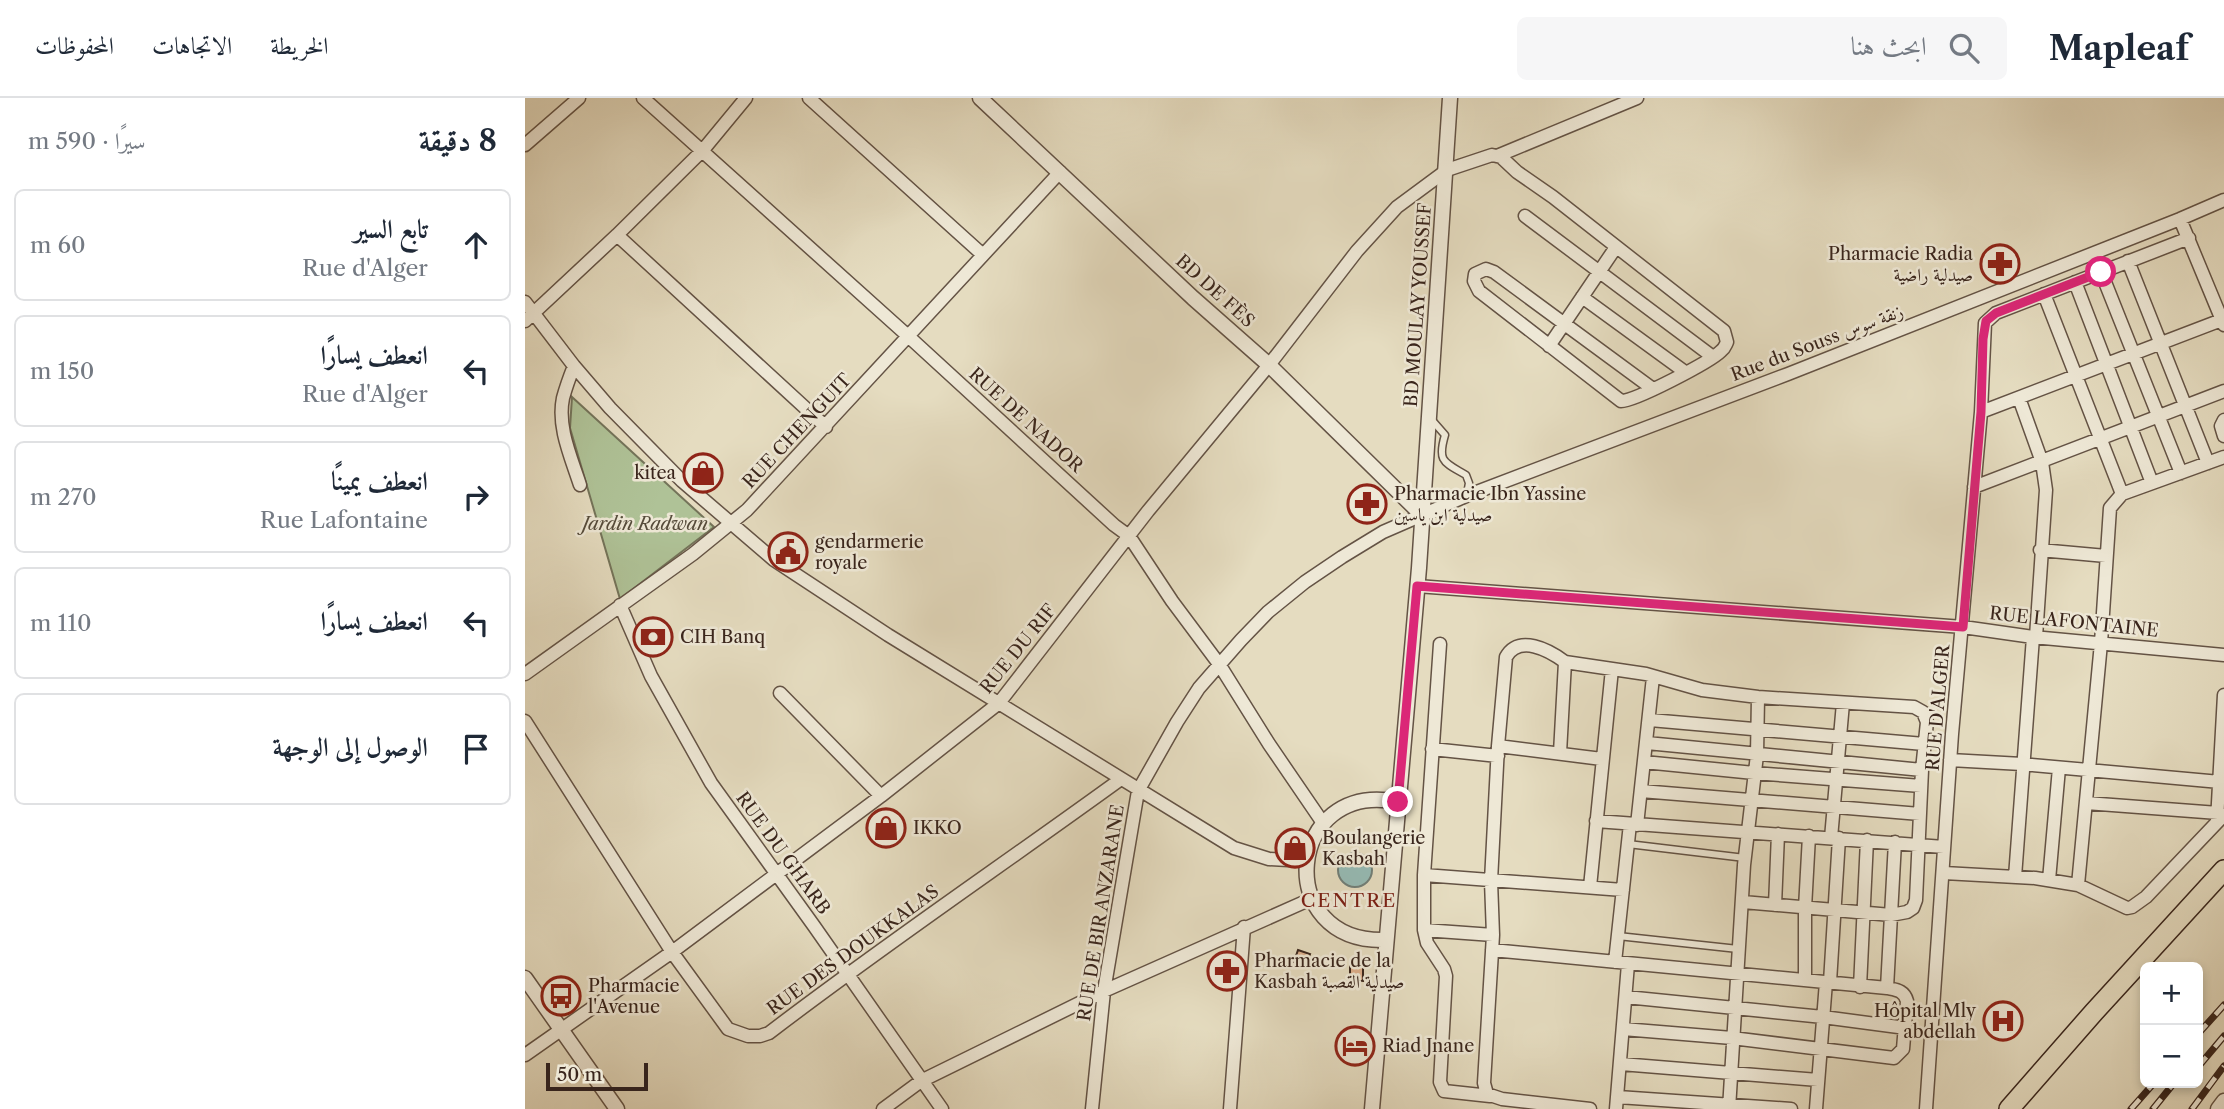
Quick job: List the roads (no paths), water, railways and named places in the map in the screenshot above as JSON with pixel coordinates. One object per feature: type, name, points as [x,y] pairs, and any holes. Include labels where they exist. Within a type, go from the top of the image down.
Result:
[{"type":"main road","points":[[2009,1109],[2224,870]]},
{"type":"street","points":[[525,145],[579,98]]},
{"type":"street","name":"RUE DE NADOR","points":[[643,98],[1129,536],[1172,601],[1220,664],[1269,744],[1323,823]]},
{"type":"street","points":[[530,317],[703,150],[746,98]]},
{"type":"street","points":[[810,98],[983,255]]},
{"type":"street","name":"BD DE FÈS","points":[[980,98],[1193,298],[1269,365],[1422,515]]},
{"type":"street","name":"BD MOULAY YOUSSEF","points":[[1372,1109],[1417,586],[1450,98]]},
{"type":"street","name":"RUE DU RIF","points":[[525,1055],[672,952],[881,796],[999,703],[1357,251],[1397,207],[1447,170],[1492,155],[1497,156],[1637,98]]},
{"type":"street","points":[[1497,156],[1724,331],[1727,336],[1725,346],[1713,357],[1653,389],[1628,401],[1618,399],[1479,291],[1473,281],[1475,274],[1486,269],[1494,272],[1653,389]]},
{"type":"street","name":"RUE CHENGUIT","points":[[525,674],[731,525],[747,510],[1060,172]]},
{"type":"street","name":"Rue du Souss زنقة سوس","points":[[1422,515],[1788,374],[2224,200]]},
{"type":"street","points":[[1525,216],[1713,357]]},
{"type":"street","points":[[1981,412],[2223,321],[2181,219]]},
{"type":"street","points":[[617,235],[826,426]]},
{"type":"street","name":"RUE D'ALGER","points":[[1926,1109],[1950,760],[1981,412],[1986,321],[1996,313],[2189,238]]},
{"type":"street","points":[[1549,346],[1616,247]]},
{"type":"street","points":[[2128,261],[2208,463]]},
{"type":"street","points":[[2101,272],[2181,472]]},
{"type":"street","points":[[2075,282],[2152,483]]},
{"type":"street","points":[[2044,294],[2122,494]]},
{"type":"street","points":[[1581,297],[1685,372]]},
{"type":"street","points":[[525,302],[530,317],[610,408],[673,472],[774,560],[1139,791],[1234,848],[1269,859],[1306,861]]},
{"type":"street","points":[[574,366],[563,399],[562,419],[563,431],[580,485]]},
{"type":"street","points":[[1974,487],[2224,391]]},
{"type":"street","points":[[2015,877],[2046,490],[2042,462],[2019,398]]},
{"type":"street","points":[[2224,420],[2221,426],[2224,436]]},
{"type":"street","points":[[2078,885],[2101,643],[2110,508],[2122,494],[2224,457]]},
{"type":"street","name":"RUE DE BIR ANZARANE","points":[[1091,1109],[1104,991],[1139,791],[1177,722],[1199,688],[1268,612],[1342,556],[1383,532],[1422,515]]},
{"type":"street","points":[[2041,550],[2106,555]]},
{"type":"street","name":"RUE LAFONTAINE","points":[[1417,586],[1963,627],[2034,637],[2224,655]]},
{"type":"street","name":"RUE DU GHARB","points":[[620,605],[651,676],[705,773],[941,1109]]},
{"type":"street","points":[[1440,644],[1424,875],[1424,930],[1427,943],[1446,976],[1440,1078],[1442,1089],[1450,1093],[1590,1109]]},
{"type":"street","points":[[1490,1096],[1485,1089],[1485,1069],[1493,934],[1491,881],[1504,668],[1509,651],[1531,645],[1542,648],[1565,662],[1653,677],[1702,690],[1919,709],[1924,714],[1927,722],[1915,906],[1907,912],[1891,915],[1743,901]]},
{"type":"street","points":[[1560,753],[1565,662]]},
{"type":"street","points":[[1590,887],[1612,669]]},
{"type":"street","points":[[1653,677],[1641,791],[1628,844],[1618,936],[1626,997],[1617,1103],[1791,1109]]},
{"type":"street","points":[[780,693],[881,796]]},
{"type":"street","points":[[1944,873],[2049,880],[2078,885],[2122,907],[2132,907],[2146,897],[2220,817],[2224,695]]},
{"type":"street","points":[[1729,1106],[1738,948],[1756,755],[1758,697]]},
{"type":"street","points":[[1816,1109],[1834,910],[1834,807],[1843,704]]},
{"type":"street","points":[[1650,720],[1924,744]]},
{"type":"street","name":"RUE DES DOUKKALAS","points":[[525,721],[672,952],[729,1029],[748,1036],[760,1036],[769,1032],[847,973],[1005,864],[1121,779]]},
{"type":"street","points":[[1647,743],[1922,770]]},
{"type":"street","points":[[1432,749],[1560,753],[1602,759]]},
{"type":"street","points":[[1950,760],[2220,782]]},
{"type":"street","points":[[1644,762],[1921,786]]},
{"type":"street","points":[[2049,880],[2059,768]]},
{"type":"street","points":[[1641,791],[1920,814]]},
{"type":"street","points":[[1386,940],[1360,939],[1347,935],[1326,920],[1311,899],[1306,880],[1306,861],[1309,847],[1323,823],[1345,806],[1371,799],[1398,802]]},
{"type":"street","points":[[2086,803],[2220,817]]},
{"type":"street","points":[[1596,821],[1920,843],[1944,847]]},
{"type":"street","points":[[1775,905],[1778,834]]},
{"type":"street","points":[[1805,980],[1809,836]]},
{"type":"street","points":[[1860,987],[1867,840]]},
{"type":"street","points":[[1887,988],[1895,842]]},
{"type":"street","points":[[1424,875],[1623,890]]},
{"type":"street","points":[[883,1109],[921,1082],[1104,991],[1311,899]]},
{"type":"street","points":[[1230,1109],[1244,927]]},
{"type":"street","points":[[1424,930],[1493,934]]},
{"type":"street","points":[[1492,950],[1887,988],[1898,990],[1906,997],[1903,1049],[1894,1058],[1732,1038],[1623,1029]]},
{"type":"street","points":[[525,978],[617,1109]]},
{"type":"street","points":[[1626,997],[1906,1028]]},
{"type":"street","points":[[1621,1064],[1818,1080]]},
{"type":"street","points":[[2218,1109],[2224,1101]]},
{"type":"lane","points":[[1429,417],[1445,435],[1441,446],[1442,457],[1449,465],[1466,475],[1469,483],[1466,496]]},
{"type":"lane","points":[[1628,844],[1745,858]]},
{"type":"lane","points":[[1618,936],[1738,948]]},
{"type":"water","points":[[1355,853],[1367,858],[1372,870],[1367,882],[1355,887],[1343,882],[1338,870],[1343,858]]},
{"type":"railway","points":[[2203,1028],[2224,1005]]},
{"type":"railway","points":[[2203,1061],[2224,1036]]},
{"type":"railway","points":[[2192,1109],[2224,1066]]},
{"type":"railway","points":[[2131,1109],[2150,1088]]},
{"type":"railway","points":[[2153,1109],[2170,1088]]},
{"type":"place","name":"Pharmacie Radia صيدلية راضية","points":[[2000,264]]},
{"type":"place","name":"kitea","points":[[703,473]]},
{"type":"place","name":"Pharmacie Ibn Yassine صيدلية ابن ياسين","points":[[1367,504]]},
{"type":"place","name":"gendarmerie royale","points":[[788,552]]},
{"type":"place","name":"CIH Banq","points":[[653,637]]},
{"type":"place","name":"IKKO","points":[[886,828]]},
{"type":"place","name":"Boulangerie Kasbah","points":[[1295,848]]},
{"type":"place","name":"Pharmacie de la Kasbah صيدلية القصبة","points":[[1227,971]]},
{"type":"place","name":"Pharmacie l'Avenue","points":[[561,996]]},
{"type":"place","name":"Hôpital Mly abdellah","points":[[2003,1021]]},
{"type":"place","name":"Riad Jnane","points":[[1355,1046]]},
{"type":"district","name":"CENTRE","points":[[1349,900]]},
{"type":"park label","name":"Jardin Radwan","points":[[645,524]]}]
